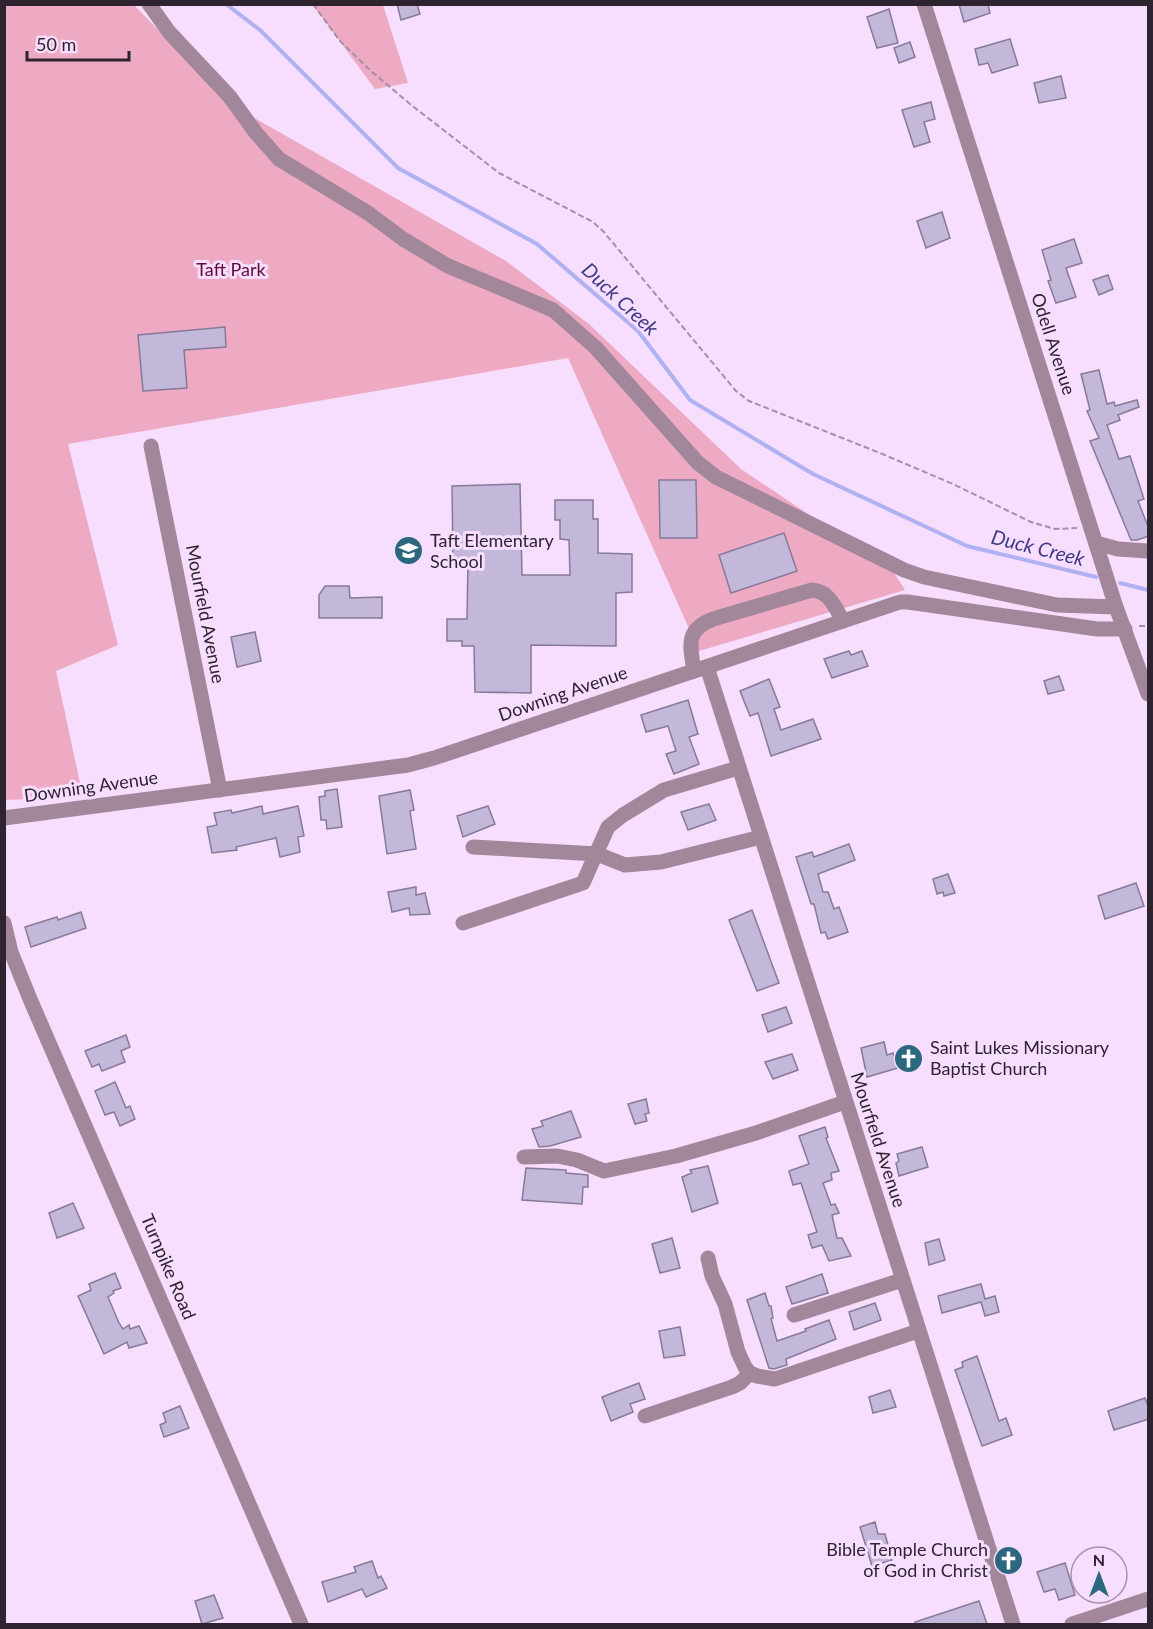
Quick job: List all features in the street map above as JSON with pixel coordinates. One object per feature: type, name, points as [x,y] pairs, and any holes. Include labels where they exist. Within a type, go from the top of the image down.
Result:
[{"type":"street","points":[[150,4],[169,32],[230,97],[256,133],[279,159],[368,213],[403,239],[448,266],[553,310],[596,348],[698,463],[716,477],[904,570],[924,577],[1057,604],[1116,607]]},
{"type":"street","name":"Odell Avenue","points":[[924,4],[1116,607],[1149,694]]},
{"type":"street","name":"Mourfield Avenue","points":[[151,446],[220,790]]},
{"type":"street","points":[[1096,543],[1118,549],[1149,551]]},
{"type":"street","name":"Mourfield Avenue","points":[[843,621],[828,596],[819,590],[812,590],[702,624],[694,629],[690,648],[738,768],[761,837],[1013,1624]]},
{"type":"street","name":"Downing Avenue","points":[[4,818],[417,762],[900,602],[1097,629],[1125,629]]},
{"type":"street","points":[[463,923],[583,883],[608,826],[664,790],[738,768]]},
{"type":"street","points":[[473,847],[597,854],[625,865],[649,863],[761,837]]},
{"type":"street","name":"Turnpike Road","points":[[4,923],[11,951],[30,999],[301,1624]]},
{"type":"street","points":[[524,1157],[557,1156],[577,1160],[604,1171],[676,1156],[845,1102]]},
{"type":"street","points":[[708,1258],[712,1276],[725,1304],[738,1352],[750,1373],[775,1378],[918,1331]]},
{"type":"street","points":[[794,1315],[902,1280]]},
{"type":"street","points":[[645,1416],[732,1387],[750,1373]]},
{"type":"street","points":[[1072,1624],[1149,1599]]},
{"type":"path","points":[[313,4],[340,40],[371,71],[410,104],[499,173],[593,222],[603,231],[728,382],[749,401],[912,466],[1031,522],[1055,530],[1091,528]]},
{"type":"green space","name":"Taft Park","points":[[4,5],[134,5],[230,104],[506,261],[589,324],[741,469],[893,571],[905,590],[699,651],[568,358],[68,444],[118,645],[56,671],[83,797],[5,800]]},
{"type":"green space","points":[[313,5],[383,5],[408,83],[375,89]]},
{"type":"building","points":[[397,4],[417,4],[420,14],[401,20]]},
{"type":"building","points":[[959,4],[988,4],[990,13],[964,22]]},
{"type":"building","points":[[889,9],[898,43],[877,48],[867,17]]},
{"type":"building","points":[[1010,39],[1018,65],[992,73],[988,63],[979,65],[975,49]]},
{"type":"building","points":[[910,42],[915,57],[899,63],[894,48]]},
{"type":"building","points":[[1061,76],[1066,98],[1039,103],[1034,83]]},
{"type":"building","points":[[931,102],[935,119],[924,122],[930,142],[914,147],[902,110]]},
{"type":"building","points":[[942,212],[950,238],[926,248],[917,221]]},
{"type":"building","points":[[1074,239],[1082,263],[1066,268],[1076,297],[1056,303],[1048,281],[1051,280],[1042,250]]},
{"type":"building","points":[[1108,275],[1113,289],[1099,295],[1093,280]]},
{"type":"building","points":[[225,327],[226,347],[184,350],[187,388],[143,391],[138,335]]},
{"type":"building","points":[[1099,370],[1107,404],[1114,402],[1115,406],[1137,400],[1139,407],[1118,415],[1120,420],[1107,425],[1119,459],[1130,456],[1144,499],[1138,501],[1149,529],[1149,536],[1137,540],[1131,540],[1090,441],[1099,438],[1087,411],[1090,410],[1081,374]]},
{"type":"building","points":[[659,480],[696,480],[697,538],[660,538]]},
{"type":"building","points":[[520,484],[522,575],[570,575],[569,540],[560,539],[560,520],[555,520],[555,500],[593,500],[593,519],[598,519],[598,553],[632,554],[632,592],[616,593],[616,646],[531,645],[531,693],[475,692],[474,646],[462,646],[462,641],[447,641],[447,619],[467,619],[468,562],[453,562],[452,486]]},
{"type":"building","points":[[784,533],[797,571],[731,593],[719,555]]},
{"type":"building","points":[[325,586],[349,586],[350,598],[382,597],[382,618],[319,618],[319,595]]},
{"type":"building","points":[[255,632],[261,661],[237,667],[231,637]]},
{"type":"building","points":[[849,651],[851,655],[862,651],[868,666],[832,678],[824,659]]},
{"type":"building","points":[[1059,676],[1064,690],[1048,694],[1044,681]]},
{"type":"building","points":[[769,679],[780,707],[774,709],[781,730],[813,719],[821,739],[771,756],[758,713],[750,716],[740,691]]},
{"type":"building","points":[[688,700],[698,734],[689,737],[699,764],[674,774],[666,754],[676,751],[668,726],[646,732],[641,715]]},
{"type":"building","points":[[337,789],[342,827],[327,829],[326,820],[321,820],[319,797],[325,796],[325,791]]},
{"type":"building","points":[[410,790],[414,810],[410,811],[416,849],[387,854],[379,796]]},
{"type":"building","points":[[709,804],[716,820],[688,830],[681,812]]},
{"type":"building","points":[[262,806],[263,814],[298,806],[304,836],[298,837],[300,852],[280,857],[276,838],[236,847],[237,850],[212,853],[207,827],[217,825],[214,813],[231,810],[232,813]]},
{"type":"building","points":[[488,806],[495,824],[463,837],[457,816]]},
{"type":"building","points":[[849,844],[855,860],[818,874],[823,892],[828,892],[834,909],[839,907],[848,932],[828,939],[825,932],[821,933],[814,904],[811,904],[796,857],[812,852],[814,857]]},
{"type":"building","points":[[948,874],[955,893],[944,896],[943,892],[937,894],[933,879]]},
{"type":"building","points":[[1136,883],[1144,906],[1105,919],[1098,896]]},
{"type":"building","points":[[416,887],[416,895],[425,893],[430,914],[410,915],[409,908],[392,912],[388,892]]},
{"type":"building","points":[[752,910],[779,983],[757,991],[729,920]]},
{"type":"building","points":[[81,912],[86,928],[31,947],[25,927]]},
{"type":"building","points":[[786,1007],[792,1023],[768,1032],[762,1015]]},
{"type":"building","points":[[126,1035],[130,1047],[121,1051],[125,1062],[102,1071],[99,1064],[92,1067],[85,1051]]},
{"type":"building","points":[[884,1042],[887,1055],[893,1053],[898,1068],[867,1077],[861,1048]]},
{"type":"building","points":[[792,1054],[798,1070],[773,1079],[765,1062]]},
{"type":"building","points":[[115,1082],[126,1108],[130,1106],[135,1119],[120,1126],[114,1112],[105,1115],[95,1091]]},
{"type":"building","points":[[646,1099],[649,1113],[645,1114],[647,1121],[635,1124],[628,1104]]},
{"type":"building","points":[[571,1111],[581,1137],[539,1147],[532,1129],[543,1126],[541,1121]]},
{"type":"building","points":[[825,1127],[828,1137],[826,1138],[839,1171],[831,1173],[832,1180],[823,1183],[831,1205],[835,1204],[839,1213],[832,1215],[837,1238],[842,1238],[851,1256],[829,1261],[822,1245],[812,1248],[808,1235],[817,1232],[801,1183],[793,1185],[789,1171],[809,1164],[799,1136]]},
{"type":"building","points":[[922,1147],[928,1167],[899,1176],[896,1163],[899,1161],[897,1154]]},
{"type":"building","points":[[708,1166],[718,1203],[692,1212],[682,1177],[692,1173],[690,1170]]},
{"type":"building","points":[[526,1168],[566,1170],[566,1173],[588,1175],[588,1187],[583,1187],[582,1204],[522,1200]]},
{"type":"building","points":[[73,1203],[84,1228],[57,1238],[49,1213]]},
{"type":"building","points":[[672,1238],[680,1268],[660,1273],[652,1244]]},
{"type":"building","points":[[939,1239],[945,1260],[929,1265],[925,1243]]},
{"type":"building","points":[[115,1273],[121,1288],[113,1291],[114,1293],[108,1297],[119,1323],[123,1329],[129,1325],[130,1329],[139,1326],[147,1343],[129,1348],[127,1342],[104,1354],[78,1296],[91,1290],[89,1284]]},
{"type":"building","points":[[822,1274],[828,1293],[792,1304],[786,1287]]},
{"type":"building","points":[[981,1284],[985,1299],[995,1296],[999,1312],[985,1316],[981,1302],[942,1313],[938,1296]]},
{"type":"building","points":[[765,1293],[769,1306],[771,1306],[773,1318],[771,1319],[777,1341],[829,1320],[836,1339],[786,1359],[787,1365],[774,1369],[769,1368],[747,1300]]},
{"type":"building","points":[[875,1303],[881,1320],[854,1330],[849,1312]]},
{"type":"building","points":[[680,1327],[685,1355],[664,1358],[659,1331]]},
{"type":"building","points":[[977,1356],[999,1421],[1006,1418],[1012,1435],[982,1446],[955,1370],[963,1367],[962,1362]]},
{"type":"building","points":[[639,1383],[645,1399],[630,1404],[633,1412],[611,1421],[602,1397]]},
{"type":"building","points":[[890,1390],[896,1407],[873,1413],[869,1397]]},
{"type":"building","points":[[1145,1398],[1149,1409],[1149,1419],[1114,1430],[1108,1411]]},
{"type":"building","points":[[180,1406],[189,1428],[164,1437],[160,1425],[166,1422],[163,1413]]},
{"type":"building","points":[[875,1522],[878,1534],[885,1534],[892,1560],[872,1566],[860,1527]]},
{"type":"building","points":[[372,1561],[378,1578],[381,1576],[387,1588],[366,1597],[362,1589],[328,1602],[322,1582],[356,1572],[354,1567]]},
{"type":"building","points":[[1065,1563],[1069,1576],[1069,1597],[1059,1600],[1055,1589],[1044,1592],[1037,1572]]},
{"type":"building","points":[[214,1595],[223,1618],[202,1624],[195,1601]]},
{"type":"building","points":[[979,1601],[987,1624],[915,1624],[915,1622]]},
{"type":"waterway","name":"Duck Creek","points":[[226,4],[260,30],[398,168],[537,244],[638,331],[690,400],[813,474],[967,546],[1096,577]]},
{"type":"waterway","name":"Duck Creek","points":[[1120,583],[1148,590]]},
{"type":"place","name":"Taft Elementary School","points":[[409,551]]},
{"type":"place","name":"Saint Lukes Missionary Baptist Church","points":[[909,1058]]},
{"type":"place","name":"Bible Temple Church of God in Christ","points":[[1009,1560]]}]
